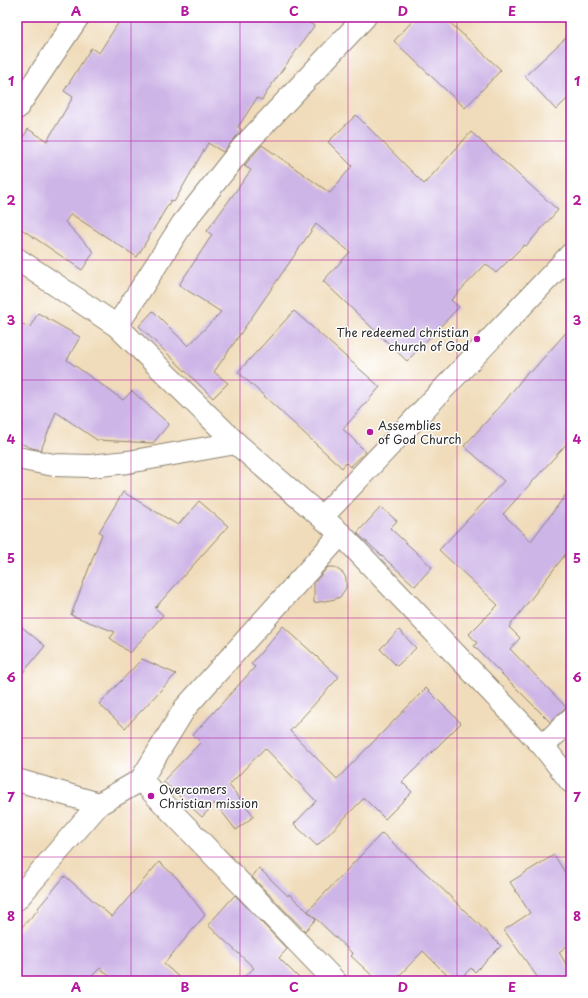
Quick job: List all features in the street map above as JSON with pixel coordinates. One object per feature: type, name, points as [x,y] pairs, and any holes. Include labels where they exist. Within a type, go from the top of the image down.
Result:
[{"type":"street","points":[[17,108],[78,17]]},
{"type":"street","points":[[117,326],[183,223],[242,148],[365,17]]},
{"type":"street","points":[[322,517],[571,254]]},
{"type":"street","points":[[17,259],[117,326],[236,443],[341,534],[543,746],[571,782]]},
{"type":"street","points":[[17,458],[54,465],[90,466],[128,462],[236,443]]},
{"type":"street","points":[[17,899],[99,804],[141,780],[186,708],[341,534]]},
{"type":"street","points":[[543,746],[571,719]]},
{"type":"street","points":[[17,780],[99,804]]},
{"type":"street","points":[[141,780],[336,981]]},
{"type":"building","points":[[122,17],[302,17],[314,26],[262,100],[257,98],[238,127],[242,130],[223,152],[208,143],[174,202],[171,200],[137,257],[71,214],[65,222],[94,252],[82,270],[17,226],[17,147],[28,129],[47,141],[73,97],[64,91],[91,48],[99,53]]},
{"type":"building","points":[[416,17],[444,17],[501,70],[465,108],[394,41]]},
{"type":"building","points":[[571,33],[571,95],[556,110],[525,76]]},
{"type":"building","points":[[356,115],[424,184],[471,132],[558,210],[526,246],[524,245],[496,273],[486,264],[451,300],[459,307],[407,361],[323,281],[350,252],[316,224],[214,372],[228,383],[213,398],[139,326],[153,311],[188,346],[221,312],[179,285],[212,235],[207,231],[251,170],[244,166],[262,145],[330,193],[352,166],[328,142]]},
{"type":"building","points":[[294,311],[380,387],[343,429],[366,452],[350,467],[346,463],[342,468],[238,372]]},
{"type":"building","points":[[38,313],[80,337],[67,360],[123,400],[132,391],[169,424],[153,443],[97,440],[56,412],[41,450],[17,442],[17,322],[30,327]]},
{"type":"building","points":[[571,327],[571,439],[503,514],[531,541],[571,488],[571,547],[509,627],[520,638],[510,649],[566,707],[550,722],[474,646],[477,643],[469,634],[498,605],[439,550],[504,481],[464,446],[505,401],[529,370],[531,372]]},
{"type":"building","points":[[123,492],[178,525],[199,501],[228,526],[155,608],[163,615],[130,653],[110,638],[115,632],[71,615],[102,534],[99,532]]},
{"type":"building","points":[[381,507],[397,521],[390,528],[432,567],[415,586],[357,533]]},
{"type":"building","points":[[328,567],[334,567],[343,573],[346,578],[346,588],[340,597],[314,603],[314,583]]},
{"type":"building","points":[[17,623],[45,646],[17,680]]},
{"type":"building","points":[[283,626],[339,677],[290,731],[337,779],[426,688],[461,723],[402,782],[412,792],[385,819],[364,798],[317,846],[294,824],[316,801],[265,748],[229,785],[254,816],[236,830],[215,803],[202,817],[163,781],[201,742],[193,735],[255,667],[251,664]]},
{"type":"building","points":[[399,630],[416,648],[397,666],[380,649]]},
{"type":"building","points":[[142,659],[176,674],[125,728],[99,704]]},
{"type":"building","points":[[382,833],[427,874],[501,946],[475,972],[471,968],[458,981],[453,981],[423,951],[394,981],[378,981],[351,956],[353,954],[308,911]]},
{"type":"building","points":[[554,855],[571,882],[571,943],[559,952],[571,973],[571,981],[540,981],[504,930],[530,913],[510,882]]},
{"type":"building","points":[[159,862],[177,878],[205,915],[164,964],[183,981],[115,981],[100,968],[87,981],[24,981],[17,974],[17,932],[39,909],[38,908],[65,876],[112,917]]},
{"type":"building","points":[[259,868],[288,896],[289,894],[316,919],[305,931],[252,877]]},
{"type":"building","points":[[235,895],[287,949],[279,958],[302,981],[240,981],[254,968],[208,925]]},
{"type":"place","name":"The redeemed christian church of God","points":[[477,339]]},
{"type":"place","name":"Assemblies of God Church","points":[[370,432]]},
{"type":"place","name":"Overcomers Christian mission","points":[[151,796]]}]
